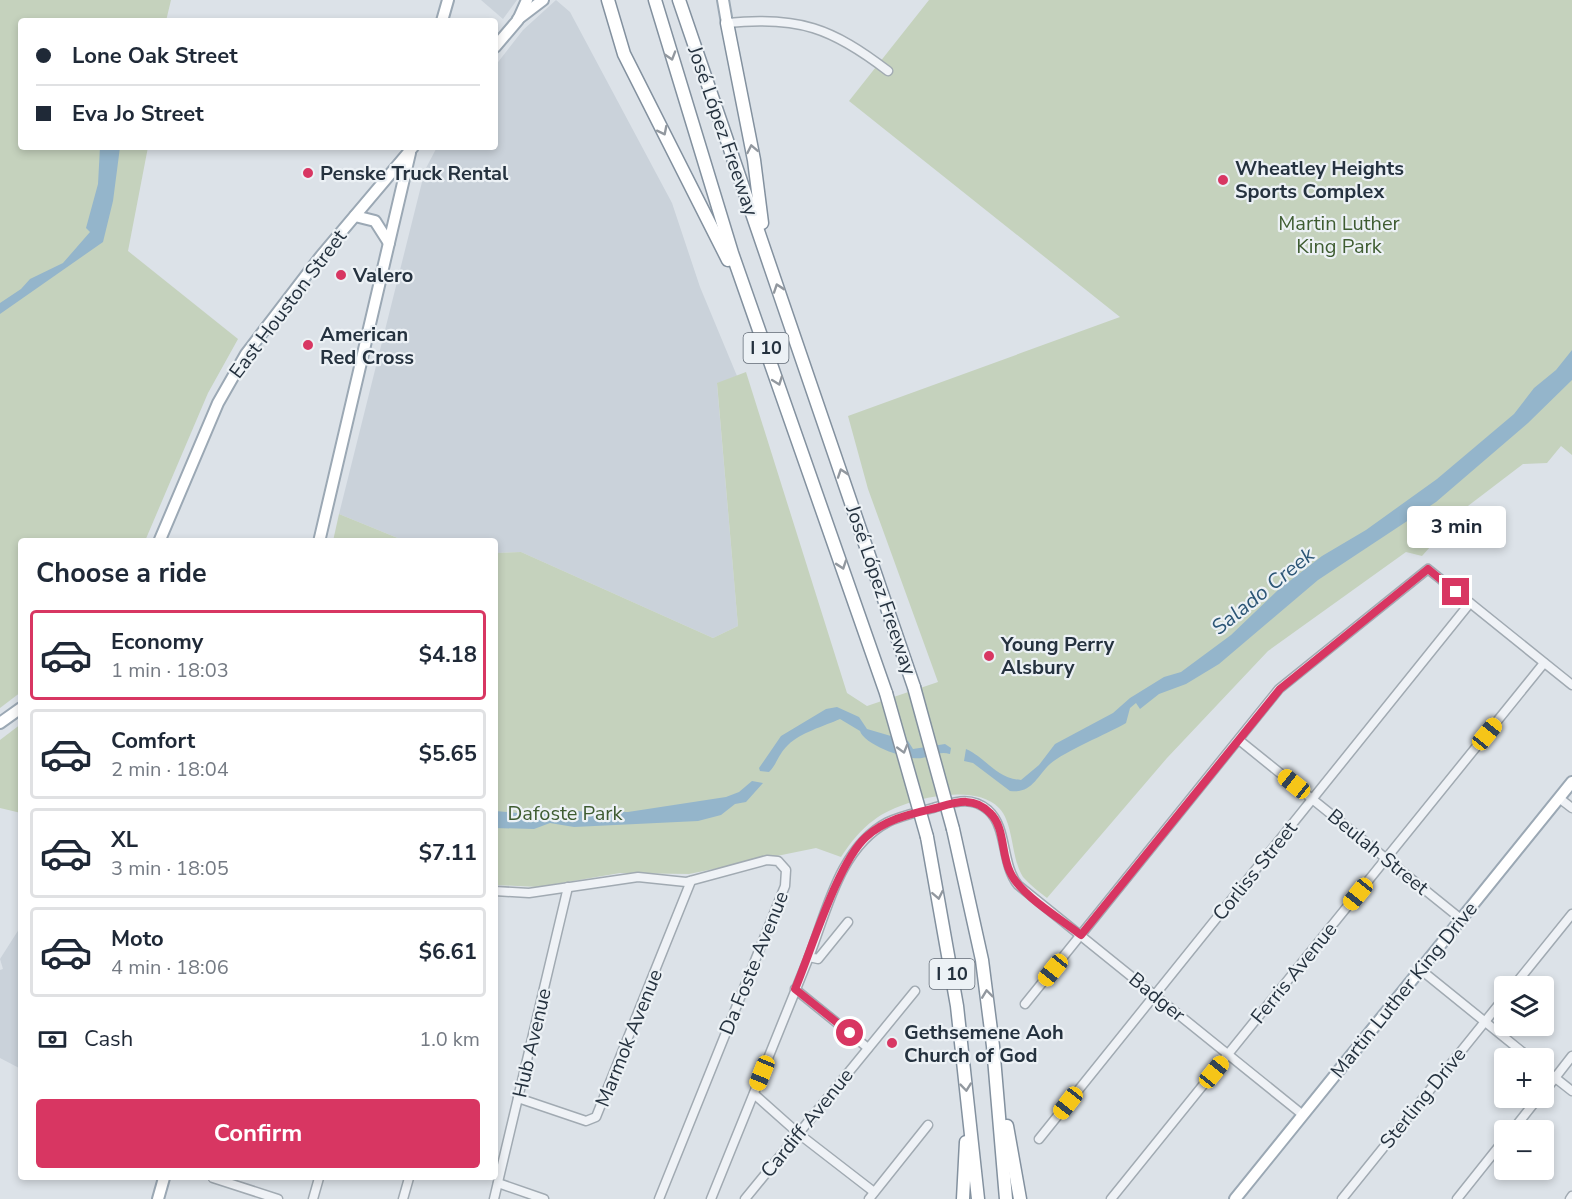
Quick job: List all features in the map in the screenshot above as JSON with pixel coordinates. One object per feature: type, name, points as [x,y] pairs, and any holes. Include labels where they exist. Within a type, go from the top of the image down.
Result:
[{"type":"highway","points":[[609,0],[624,54],[750,304]]},
{"type":"highway","name":"José López Freeway","points":[[655,0],[707,174],[750,304],[886,693],[927,837],[957,1006],[978,1199]]},
{"type":"highway","name":"José López Freeway","points":[[679,0],[914,687],[953,829],[982,960],[993,1046],[1006,1199]]},
{"type":"highway","points":[[728,23],[754,160],[765,248]]},
{"type":"highway","points":[[993,1046],[1020,1199]]},
{"type":"highway","points":[[963,1199],[969,1111]]},
{"type":"main road","points":[[443,18],[448,0]]},
{"type":"main road","points":[[518,20],[527,0]]},
{"type":"main road","points":[[498,43],[518,20],[543,0]]},
{"type":"main road","points":[[723,0],[728,23]]},
{"type":"main road","name":"East Houston Street","points":[[161,538],[218,403],[241,362],[266,327],[410,150]]},
{"type":"main road","points":[[320,538],[412,150]]},
{"type":"main road","points":[[355,216],[375,221],[389,243]]},
{"type":"main road","points":[[0,723],[18,710]]},
{"type":"main road","name":"Martin Luther King Drive","points":[[1235,1199],[1572,782]]},
{"type":"main road","points":[[158,1199],[163,1180]]},
{"type":"street","points":[[728,23],[767,19],[822,29],[864,52],[888,71]]},
{"type":"street","points":[[1025,1004],[1286,682],[1428,569],[1572,685]]},
{"type":"street","name":"Corliss Street","points":[[1039,1139],[1470,603]]},
{"type":"street","name":"Ferris Avenue","points":[[1111,1199],[1544,663]]},
{"type":"street","name":"Beulah Street","points":[[1239,740],[1461,919]]},
{"type":"street","points":[[1559,798],[1572,808]]},
{"type":"street","name":"Badger","points":[[808,957],[842,873],[854,850],[872,833],[895,819],[955,802],[967,800],[980,804],[996,819],[1012,876],[1024,890],[1303,1115]]},
{"type":"street","name":"Da Foste Avenue","points":[[498,891],[529,893],[638,877],[692,881],[767,860],[781,863],[787,875],[781,895],[659,1199]]},
{"type":"street","name":"Marmok Avenue","points":[[519,1098],[586,1121],[596,1117],[692,881]]},
{"type":"street","name":"Hub Avenue","points":[[494,1199],[568,887]]},
{"type":"street","points":[[1522,976],[1572,914]]},
{"type":"street","points":[[711,1199],[808,957],[818,959],[848,922]]},
{"type":"street","points":[[1421,970],[1517,1048]]},
{"type":"street","points":[[795,989],[868,1048]]},
{"type":"street","name":"Cardiff Avenue","points":[[745,1199],[915,991]]},
{"type":"street","name":"Sterling Drive","points":[[1342,1199],[1494,1011]]},
{"type":"street","points":[[1572,1056],[1555,1078],[1572,1091]]},
{"type":"street","points":[[754,1094],[871,1195],[928,1125]]},
{"type":"street","points":[[1521,1120],[1530,1108]]},
{"type":"street","points":[[1457,1199],[1494,1153]]},
{"type":"street","points":[[219,1180],[278,1199]]},
{"type":"street","points":[[313,1199],[318,1180]]},
{"type":"street","points":[[403,1199],[408,1180]]},
{"type":"street","points":[[498,1183],[543,1199]]},
{"type":"shaded area","points":[[481,0],[517,0],[503,19]]},
{"type":"shaded area","points":[[556,0],[570,12],[672,203],[700,287],[737,376],[717,384],[738,626],[713,638],[521,552],[498,553],[498,538],[398,538],[339,514],[425,170],[435,150],[498,150],[498,62],[523,30]]},
{"type":"shaded area","points":[[18,931],[18,1067],[0,1058],[0,970],[3,969],[0,959]]},
{"type":"green space","points":[[0,0],[171,0],[167,18],[18,18],[18,150],[147,150],[128,251],[238,339],[208,393],[146,538],[18,538],[18,694],[0,708]]},
{"type":"green space","name":"Martin Luther King Park","points":[[929,0],[1572,0],[1572,455],[1561,446],[1547,463],[1523,464],[1464,509],[1422,556],[1406,552],[1268,651],[1167,758],[1047,898],[1023,877],[1016,861],[1007,823],[999,808],[987,800],[955,795],[918,800],[886,813],[860,832],[841,857],[816,848],[689,874],[620,873],[538,887],[498,885],[498,553],[521,552],[713,638],[738,626],[717,383],[746,372],[847,693],[867,706],[938,682],[868,489],[848,416],[1120,317],[849,101]]},
{"type":"green space","points":[[339,514],[398,538],[334,538]]},
{"type":"green space","points":[[18,726],[18,812],[0,808],[0,740]]},
{"type":"water","points":[[100,150],[120,150],[113,201],[103,242],[0,314],[0,303],[21,289],[30,279],[63,263],[90,232],[86,228],[98,184]]},
{"type":"water","points":[[1572,350],[1572,380],[1528,423],[1436,502],[1318,580],[1219,664],[1186,684],[1159,694],[1140,709],[1136,703],[1130,708],[1126,723],[1057,759],[1024,790],[1010,791],[973,763],[964,761],[966,749],[1005,776],[1021,780],[1039,765],[1055,744],[1113,713],[1130,698],[1164,677],[1181,672],[1231,635],[1278,590],[1322,556],[1366,530],[1437,479],[1514,414],[1534,388],[1556,370]]},
{"type":"water","points":[[837,707],[859,717],[867,729],[908,741],[913,749],[945,744],[951,748],[950,754],[939,753],[922,758],[907,757],[870,742],[860,731],[840,719],[799,737],[785,748],[769,772],[760,771],[759,768],[781,736],[826,709]]},
{"type":"water","points":[[752,781],[763,783],[746,802],[735,804],[721,815],[698,821],[574,827],[550,823],[534,829],[498,828],[498,811],[529,814],[557,811],[628,812],[726,797],[739,792]]},
{"type":"place","name":"Penske Truck Rental","points":[[308,173]]},
{"type":"place","name":"Wheatley Heights Sports Complex","points":[[1223,180]]},
{"type":"place","name":"Valero","points":[[341,275]]},
{"type":"place","name":"American Red Cross","points":[[308,345]]},
{"type":"place","name":"Young Perry Alsbury","points":[[989,656]]},
{"type":"place","name":"Gethsemene Aoh Church of God","points":[[892,1043]]},
{"type":"route","points":[[850,1033],[795,989],[846,865],[854,850],[865,838],[887,823],[902,817],[955,802],[967,800],[980,804],[996,819],[1008,868],[1018,885],[1081,935],[1286,682],[1428,569],[1456,592]]},
{"type":"water label","name":"Salado Creek","points":[[1263,591]]},
{"type":"park label","name":"Dafoste Park","points":[[565,813]]}]
